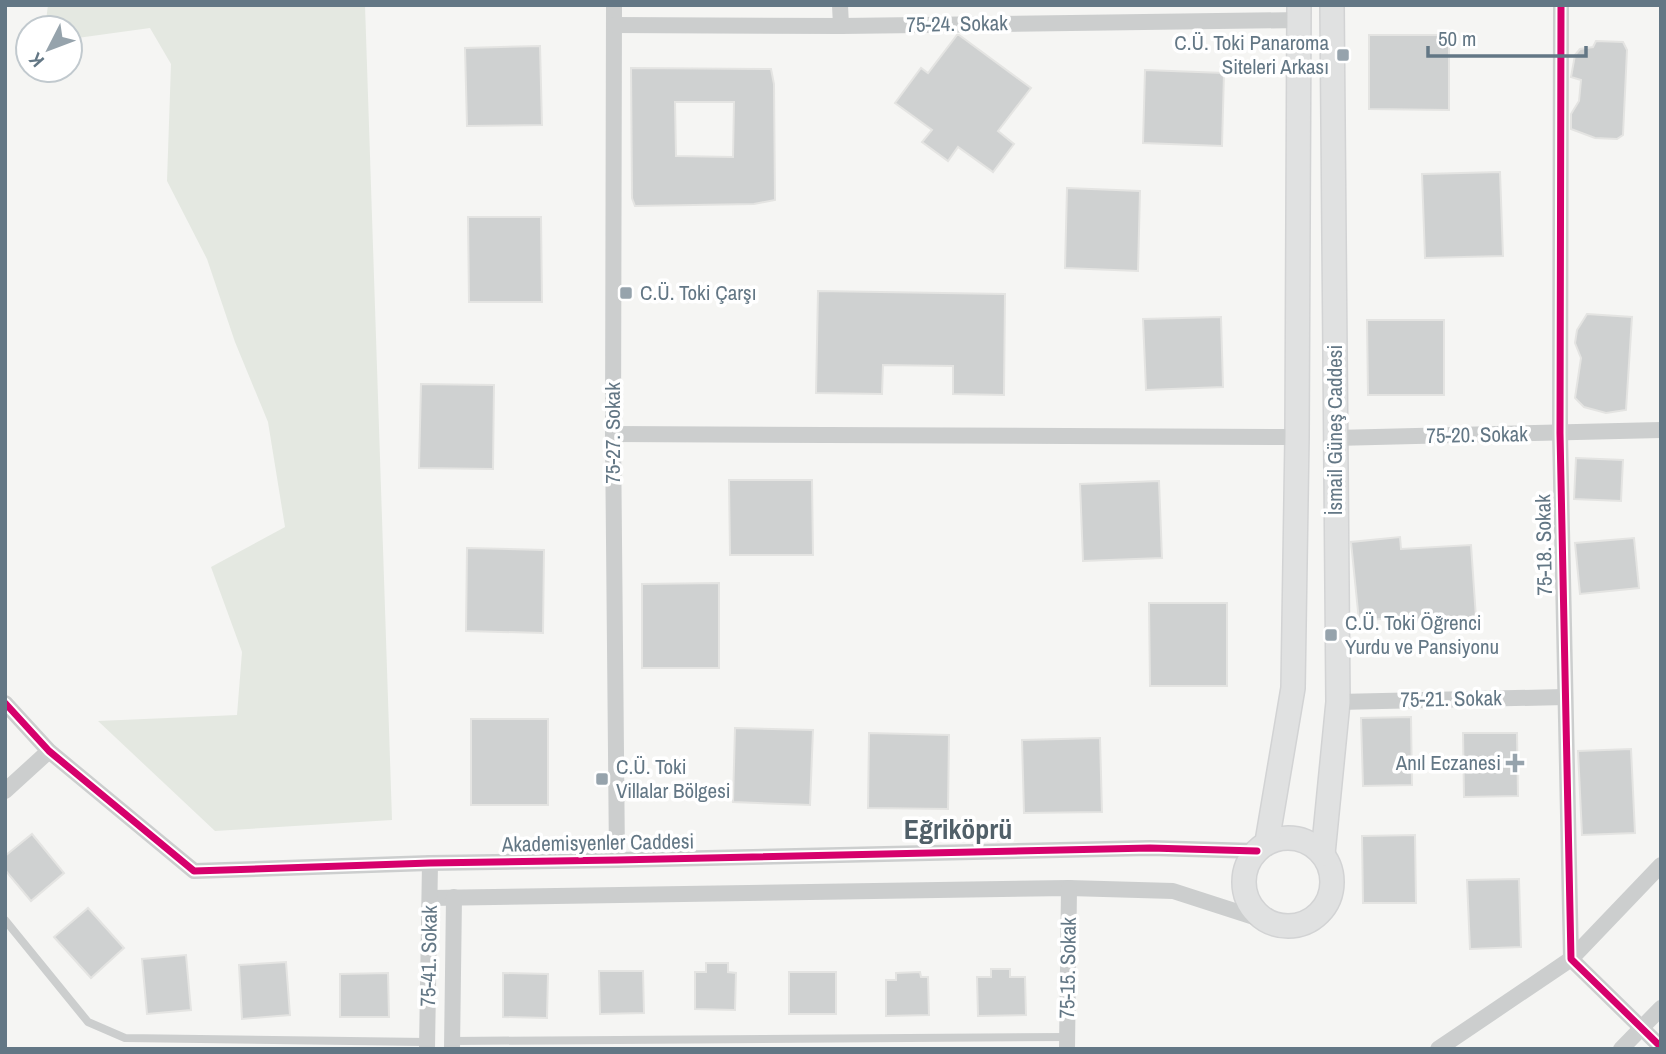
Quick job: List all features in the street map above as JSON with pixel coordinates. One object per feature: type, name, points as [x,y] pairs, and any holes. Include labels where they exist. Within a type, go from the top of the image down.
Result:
[{"type":"street","name":"75-27. Sokak","points":[[614,5],[613,434],[617,860]]},
{"type":"street","points":[[841,5],[841,26]]},
{"type":"street","points":[[1071,5],[1071,23]]},
{"type":"street","name":"İsmail Güneş Caddesi","points":[[1323,854],[1338,702],[1332,5]]},
{"type":"street","name":"75-18. Sokak","points":[[1561,5],[1560,433],[1571,959]]},
{"type":"street","name":"75-24. Sokak","points":[[614,25],[1071,23],[1299,13]]},
{"type":"street","name":"İsmail Güneş Caddesi","points":[[1262,846],[1293,688],[1299,13]]},
{"type":"street","name":"75-20. Sokak","points":[[1335,438],[1661,430]]},
{"type":"street","points":[[613,434],[1297,437]]},
{"type":"street","name":"75-21. Sokak","points":[[1338,702],[1564,697]]},
{"type":"street","name":"Akademisyenler Caddesi","points":[[5,703],[49,751],[194,871],[430,863],[1262,846]]},
{"type":"street","points":[[5,791],[49,751]]},
{"type":"street","points":[[430,898],[1069,888],[1172,891],[1269,922],[1282,926],[1296,926],[1321,912],[1329,898],[1332,883],[1330,868],[1323,854],[1311,844],[1297,838],[1282,837],[1262,846],[1248,862],[1244,889],[1257,914],[1269,922]]},
{"type":"street","name":"75-41. Sokak","points":[[427,1045],[430,863]]},
{"type":"street","points":[[1438,1049],[1571,959],[1661,865]]},
{"type":"street","name":"75-15. Sokak","points":[[1067,1043],[1069,888]]},
{"type":"street","name":"75-41. Sokak","points":[[452,1045],[454,897]]},
{"type":"street","points":[[1571,959],[1661,1047]]},
{"type":"street","points":[[1621,1049],[1661,1008]]},
{"type":"lane","points":[[5,920],[88,1021],[125,1038],[427,1045]]},
{"type":"lane","points":[[452,1045],[1067,1043]]},
{"type":"shaded area","points":[[48,5],[365,5],[392,820],[215,831],[98,721],[237,715],[242,652],[211,567],[285,527],[268,422],[235,342],[207,259],[167,181],[171,64],[150,28],[84,37],[84,14],[47,14]]},
{"type":"building","points":[[957,35],[1031,88],[998,131],[1014,144],[993,172],[958,147],[948,161],[922,142],[932,130],[895,103],[921,68],[928,73]]},
{"type":"building","points":[[1369,35],[1449,35],[1449,110],[1369,109]]},
{"type":"building","points":[[1596,41],[1623,42],[1627,50],[1623,135],[1617,139],[1595,138],[1571,129],[1571,114],[1579,101],[1581,80],[1571,77],[1575,55],[1580,49],[1593,47]]},
{"type":"building","points":[[540,46],[542,125],[467,126],[465,48]]},
{"type":"building","points":[[631,68],[771,69],[774,84],[775,200],[754,204],[635,206],[632,198]],"holes":[[[675,102],[734,102],[733,157],[676,156]]]},
{"type":"building","points":[[1145,70],[1224,73],[1222,146],[1143,143]]},
{"type":"building","points":[[1500,172],[1503,256],[1425,258],[1422,174]]},
{"type":"building","points":[[1067,188],[1140,191],[1138,271],[1065,268]]},
{"type":"building","points":[[468,217],[541,217],[542,302],[469,302]]},
{"type":"building","points":[[818,291],[1005,294],[1004,395],[953,394],[953,366],[883,365],[882,394],[816,393]]},
{"type":"building","points":[[1587,314],[1632,317],[1626,410],[1606,413],[1584,407],[1575,398],[1581,358],[1575,343],[1577,330]]},
{"type":"building","points":[[1221,317],[1223,387],[1146,390],[1143,319]]},
{"type":"building","points":[[1367,320],[1444,320],[1444,395],[1368,395]]},
{"type":"building","points":[[421,384],[494,385],[493,469],[419,468]]},
{"type":"building","points":[[1576,458],[1623,460],[1621,501],[1574,499]]},
{"type":"building","points":[[729,480],[812,480],[813,555],[730,555]]},
{"type":"building","points":[[1159,481],[1162,558],[1083,561],[1080,484]]},
{"type":"building","points":[[1400,537],[1401,549],[1471,545],[1476,618],[1414,622],[1414,616],[1359,621],[1351,542]]},
{"type":"building","points":[[1634,538],[1639,588],[1580,594],[1575,543]]},
{"type":"building","points":[[467,548],[544,550],[543,633],[466,631]]},
{"type":"building","points":[[719,583],[719,668],[642,668],[642,584]]},
{"type":"building","points":[[1149,603],[1227,603],[1227,686],[1150,686]]},
{"type":"building","points":[[1411,717],[1412,785],[1363,786],[1361,718]]},
{"type":"building","points":[[471,719],[548,719],[548,805],[471,805]]},
{"type":"building","points":[[735,728],[813,730],[810,805],[733,802]]},
{"type":"building","points":[[869,733],[949,735],[948,809],[868,808]]},
{"type":"building","points":[[1463,733],[1517,733],[1518,796],[1464,797]]},
{"type":"building","points":[[1100,738],[1102,812],[1024,813],[1022,740]]},
{"type":"building","points":[[1631,749],[1635,833],[1582,835],[1578,751]]},
{"type":"building","points":[[32,834],[64,873],[31,901],[5,870],[5,856]]},
{"type":"building","points":[[1415,835],[1416,903],[1363,903],[1362,836]]},
{"type":"building","points":[[1519,879],[1521,947],[1470,949],[1467,880]]},
{"type":"building","points":[[88,908],[124,948],[91,978],[54,937]]},
{"type":"building","points":[[186,955],[191,1010],[147,1014],[142,959]]},
{"type":"building","points":[[286,962],[290,1015],[242,1019],[239,965]]},
{"type":"building","points":[[706,963],[728,963],[728,972],[736,973],[735,1010],[695,1009],[695,972],[706,972]]},
{"type":"building","points":[[991,969],[1010,969],[1010,977],[1025,977],[1026,1015],[978,1016],[977,977],[991,977]]},
{"type":"building","points":[[599,971],[643,971],[644,1013],[600,1014]]},
{"type":"building","points":[[789,972],[836,972],[836,1014],[789,1014]]},
{"type":"building","points":[[920,972],[921,977],[928,977],[929,1015],[886,1016],[886,980],[896,980],[896,973]]},
{"type":"building","points":[[388,973],[389,1017],[340,1017],[340,974]]},
{"type":"building","points":[[503,973],[548,974],[547,1018],[503,1017]]},
{"type":"cycle path","points":[[1561,5],[1560,433],[1571,959],[1661,1047]]},
{"type":"cycle path","points":[[5,703],[49,751],[194,871],[430,863],[1150,848],[1257,851]]},
{"type":"place","name":"C.Ü. Toki Panaroma Siteleri Arkası","points":[[1343,55]]},
{"type":"place","name":"C.Ü. Toki Çarşı","points":[[626,293]]},
{"type":"place","name":"C.Ü. Toki Öğrenci Yurdu ve Pansiyonu","points":[[1331,635]]},
{"type":"place","name":"Anıl Eczanesi","points":[[1515,763]]},
{"type":"place","name":"C.Ü. Toki Villalar Bölgesi","points":[[602,779]]},
{"type":"district","name":"Eğriköprü","points":[[958,829]]}]
